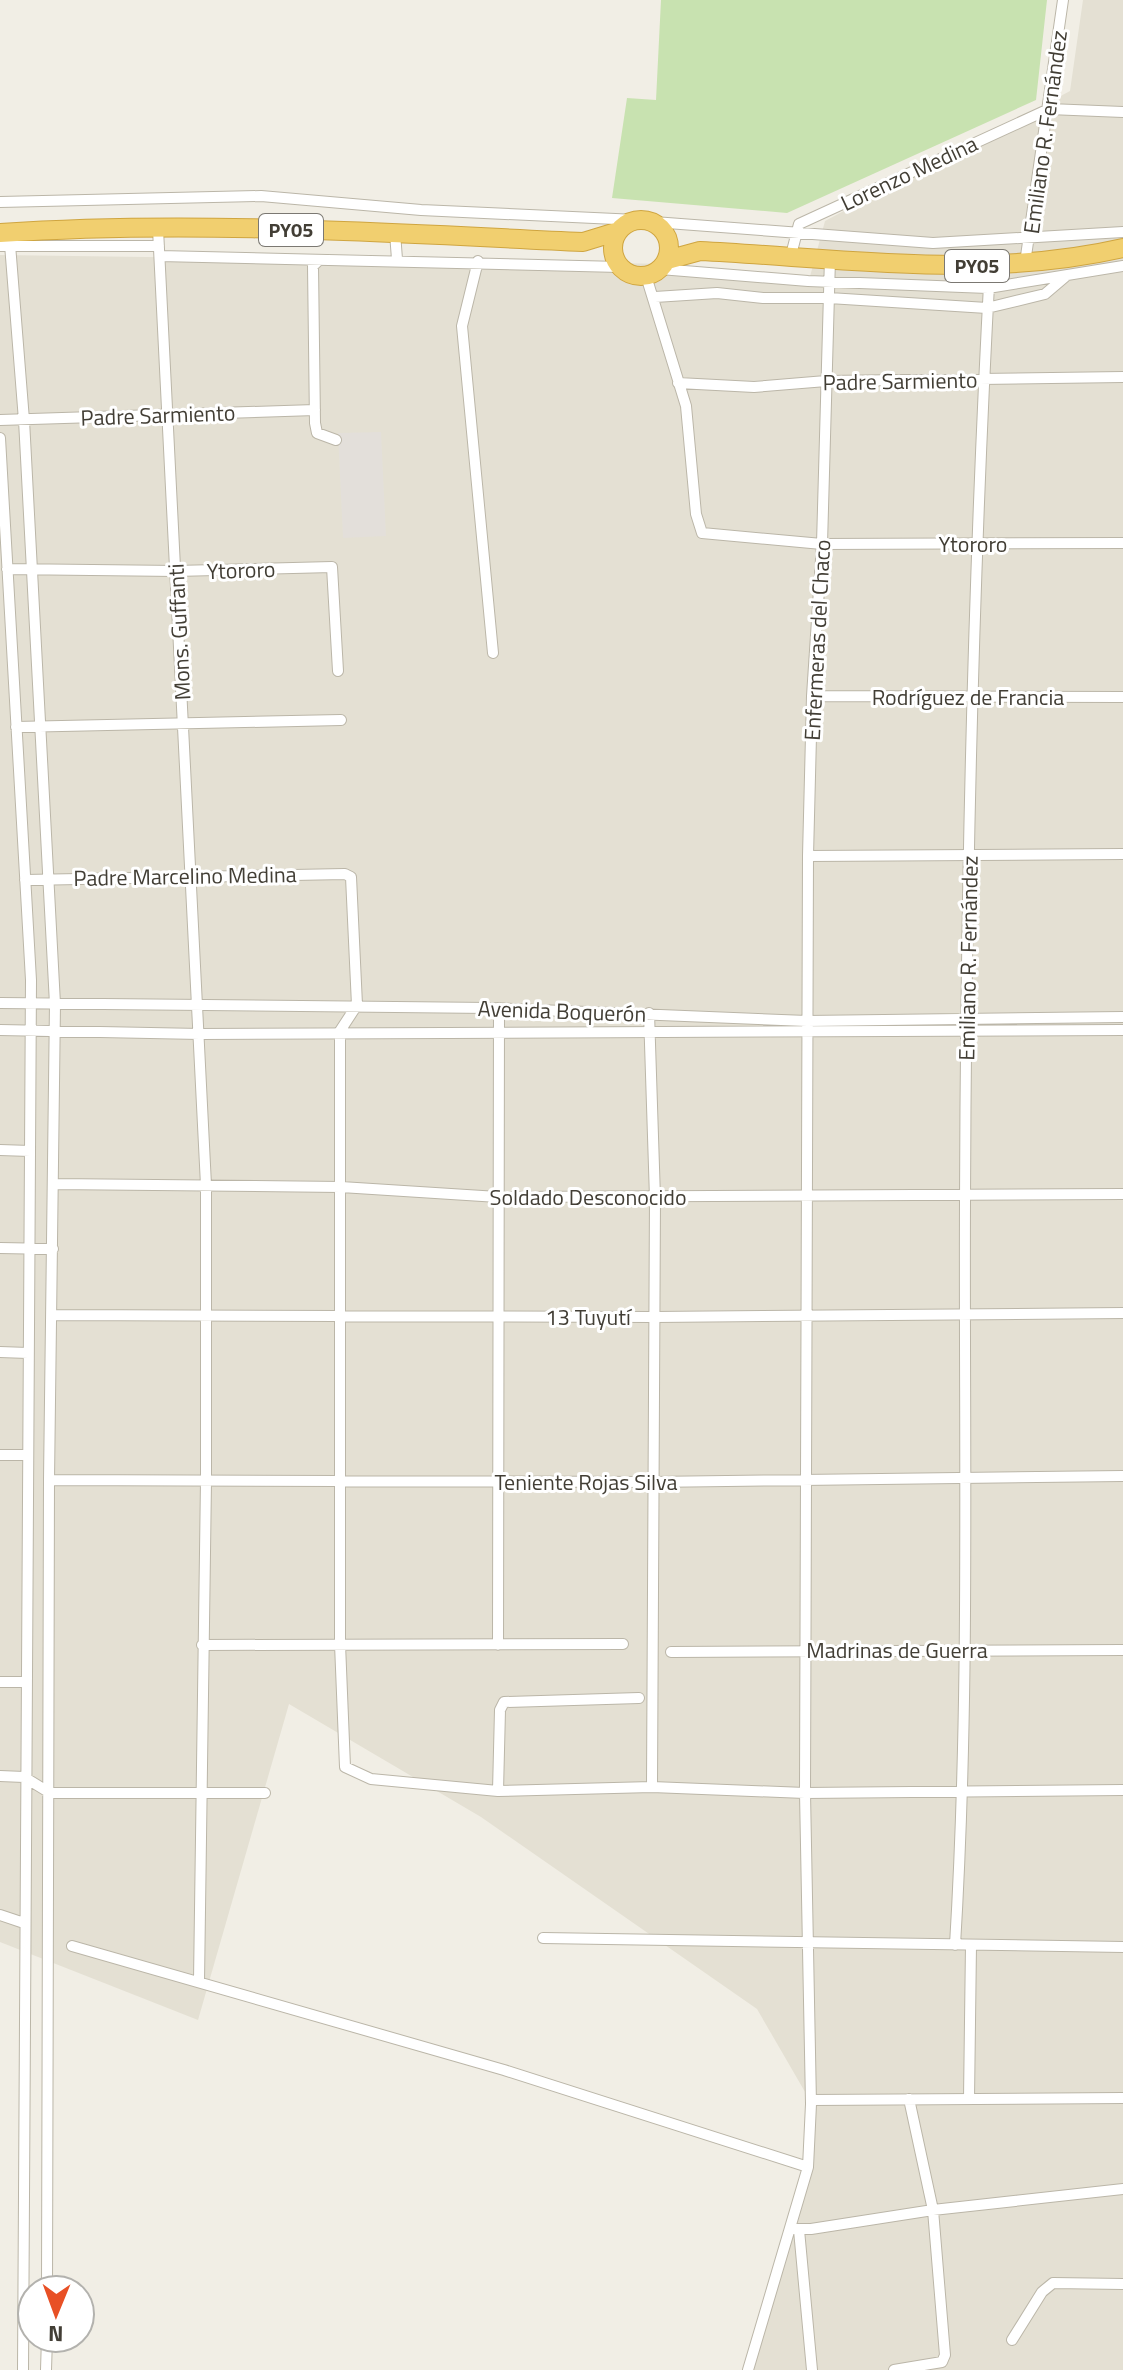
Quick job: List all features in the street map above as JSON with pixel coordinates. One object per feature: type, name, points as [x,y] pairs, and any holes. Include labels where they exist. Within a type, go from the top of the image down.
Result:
[{"type":"highway","name":"PY05","points":[[5,239],[159,244],[395,233],[583,242],[651,224],[700,251]]},
{"type":"highway","points":[[651,224],[669,244],[658,268]]},
{"type":"highway","points":[[618,264],[613,246],[619,231]]},
{"type":"highway","name":"PY05","points":[[583,242],[634,275],[700,251],[990,266],[1025,264],[1123,248]]},
{"type":"street","name":"Emiliano R. Fernández","points":[[1025,264],[1063,0]]},
{"type":"street","points":[[1049,109],[1123,112]]},
{"type":"street","name":"Lorenzo Medina","points":[[797,233],[799,224],[1049,109]]},
{"type":"street","points":[[0,202],[261,196],[436,211],[933,243],[1123,232]]},
{"type":"street","points":[[395,233],[397,259]]},
{"type":"street","points":[[791,255],[797,233]]},
{"type":"street","points":[[5,239],[24,420],[55,1004],[49,1480],[47,2274]]},
{"type":"street","points":[[159,244],[319,260],[618,264]]},
{"type":"street","name":"Mons. Guffanti","points":[[159,244],[206,1185],[206,1481],[199,1981]]},
{"type":"street","name":"Enfermeras del Chaco","points":[[748,2370],[795,2229],[808,2167],[811,2100],[805,1793],[809,1316],[808,856],[812,696],[822,544],[830,258]]},
{"type":"street","points":[[319,260],[313,266],[317,433],[336,440]]},
{"type":"street","points":[[478,261],[462,326],[493,653]]},
{"type":"street","name":"Emiliano R. Fernández","points":[[955,1945],[962,1790],[967,1477],[964,1312],[969,856],[990,266]]},
{"type":"street","points":[[678,383],[655,297],[658,268],[830,282],[988,288],[1123,266]]},
{"type":"street","points":[[655,297],[717,293],[763,298],[829,298],[987,308],[1045,294],[1065,277]]},
{"type":"street","name":"Padre Sarmiento","points":[[678,383],[754,387],[826,381],[1123,377]]},
{"type":"street","name":"Ytororo","points":[[678,383],[686,406],[696,514],[702,533],[822,544],[1123,543]]},
{"type":"street","name":"Padre Sarmiento","points":[[0,420],[315,410]]},
{"type":"street","points":[[0,438],[31,1004],[23,2370]]},
{"type":"street","name":"Ytororo","points":[[7,569],[176,571],[332,567],[338,671]]},
{"type":"street","name":"Rodríguez de Francia","points":[[812,696],[1123,697]]},
{"type":"street","points":[[16,727],[184,726],[341,720]]},
{"type":"street","points":[[808,856],[1123,854]]},
{"type":"street","name":"Padre Marcelino Medina","points":[[25,880],[345,874],[351,877],[357,1005]]},
{"type":"street","name":"Avenida Boquerón","points":[[0,1003],[499,1008],[649,1013],[807,1027],[967,1032],[1123,1030]]},
{"type":"street","points":[[357,1005],[340,1031],[340,1644],[345,1767],[371,1779],[498,1791],[652,1787],[805,1793],[1123,1790]]},
{"type":"street","points":[[498,1645],[499,1008]]},
{"type":"street","points":[[649,1013],[655,1198],[652,1787]]},
{"type":"street","name":"Avenida Boquerón","points":[[0,1030],[200,1034],[340,1031],[650,1033],[967,1019],[1123,1017]]},
{"type":"street","points":[[0,1150],[30,1151]]},
{"type":"street","name":"Soldado Desconocido","points":[[54,1184],[341,1187],[498,1197],[1123,1194]]},
{"type":"street","points":[[0,1248],[53,1249]]},
{"type":"street","name":"13 Tuyutí","points":[[53,1315],[655,1317],[1123,1313]]},
{"type":"street","points":[[0,1352],[28,1353]]},
{"type":"street","points":[[0,1455],[27,1455]]},
{"type":"street","name":"Teniente Rojas Silva","points":[[49,1480],[497,1483],[1123,1476]]},
{"type":"street","points":[[202,1645],[623,1644]]},
{"type":"street","name":"Madrinas de Guerra","points":[[671,1652],[1123,1650]]},
{"type":"street","points":[[0,1682],[26,1682]]},
{"type":"street","points":[[498,1791],[500,1710],[504,1702],[639,1698]]},
{"type":"street","points":[[0,1776],[25,1777],[50,1793],[265,1793]]},
{"type":"street","points":[[0,1915],[21,1922]]},
{"type":"street","points":[[543,1938],[1123,1947]]},
{"type":"street","points":[[969,2099],[971,1945]]},
{"type":"street","points":[[72,1946],[519,2075],[808,2167]]},
{"type":"street","points":[[811,2100],[1123,2098]]},
{"type":"street","points":[[894,2370],[934,2366],[942,2362],[945,2355],[933,2210],[909,2099]]},
{"type":"street","points":[[812,2370],[795,2229],[1123,2189]]},
{"type":"street","points":[[1012,2340],[1042,2292],[1053,2283],[1123,2284]]},
{"type":"shaded area","points":[[1083,0],[1123,0],[1123,2370],[752,2370],[803,2188],[812,2104],[757,2009],[481,1817],[289,1704],[198,2020],[0,1942],[0,255],[677,264],[808,284],[825,221],[1070,91]]},
{"type":"shaded area","points":[[381,432],[386,536],[343,538],[338,433]]},
{"type":"green space","points":[[661,0],[1047,0],[1036,100],[787,213],[612,198],[627,98],[656,100]]}]
